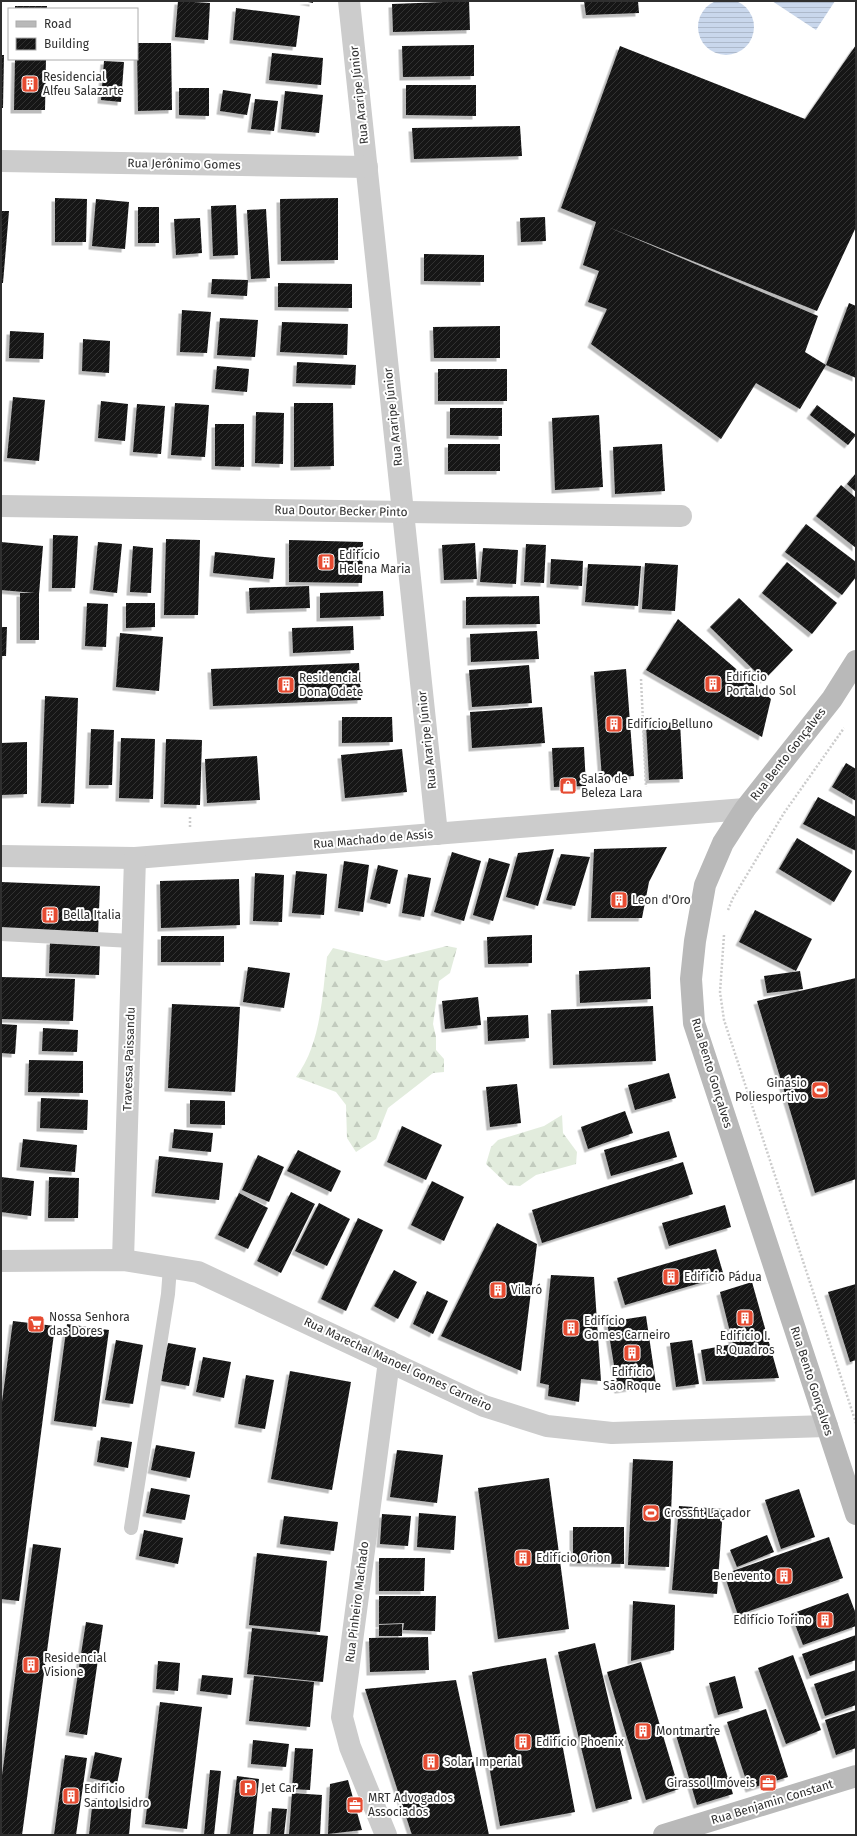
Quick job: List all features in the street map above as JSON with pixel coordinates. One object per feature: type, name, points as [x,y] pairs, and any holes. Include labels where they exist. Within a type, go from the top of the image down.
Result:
[{"type":"street","name":"Rua Araripe Júnior","points":[[349,1],[436,834]]},
{"type":"street","name":"Rua Jerônimo Gomes","points":[[1,161],[367,167]]},
{"type":"street","name":"Rua Doutor Becker Pinto","points":[[1,506],[681,516]]},
{"type":"street","name":"Rua Bento Gonçalves","points":[[856,661],[832,699],[745,809],[723,843],[705,885],[695,941],[691,979],[694,1023],[856,1514]]},
{"type":"street","name":"Rua Machado de Assis","points":[[1,856],[135,858],[745,809]]},
{"type":"street","name":"Travessa Paissandu","points":[[123,1260],[135,858]]},
{"type":"street","name":"Rua Marechal Manoel Gomes Carneiro","points":[[1,1261],[123,1260],[170,1266],[198,1272],[484,1406],[546,1426],[612,1433],[827,1426]]},
{"type":"street","name":"Rua Pinheiro Machado","points":[[386,1835],[350,1747],[342,1717],[389,1361]]},
{"type":"street","name":"Rua Benjamin Constant","points":[[664,1835],[856,1776]]},
{"type":"lane","points":[[1,934],[132,941]]},
{"type":"lane","points":[[131,1528],[168,1294],[170,1266]]},
{"type":"path","points":[[641,679],[646,787]]},
{"type":"path","points":[[727,913],[732,898],[765,843],[847,724]]},
{"type":"path","points":[[724,933],[720,992],[724,1020],[856,1423]]},
{"type":"green space","points":[[447,946],[457,948],[450,973],[439,981],[433,1024],[436,1037],[436,1050],[444,1059],[444,1072],[433,1073],[388,1108],[376,1139],[356,1152],[347,1138],[346,1105],[336,1092],[296,1077],[311,1050],[319,1020],[327,957],[333,948],[386,961]]},
{"type":"green space","points":[[562,1115],[563,1133],[577,1152],[576,1164],[536,1175],[520,1186],[508,1185],[486,1164],[491,1147],[498,1140],[544,1126]]},
{"type":"water","points":[[726,-1],[737,1],[746,7],[752,16],[754,27],[752,38],[746,47],[737,53],[726,55],[715,53],[706,47],[700,38],[698,27],[700,16],[706,7],[715,1]]},
{"type":"water","points":[[772,1],[835,1],[816,30]]},
{"type":"building","points":[[178,1],[210,3],[208,40],[175,37]]},
{"type":"building","points":[[469,1],[470,30],[393,32],[392,4]]},
{"type":"building","points":[[584,1],[638,1],[639,13],[586,15]]},
{"type":"building","points":[[15,6],[47,6],[47,8],[15,8]]},
{"type":"building","points":[[236,8],[300,16],[296,47],[233,40]]},
{"type":"building","points":[[138,43],[171,43],[172,110],[138,111]]},
{"type":"building","points":[[474,45],[474,76],[403,77],[402,46]]},
{"type":"building","points":[[856,45],[856,227],[817,311],[608,227],[818,316],[805,352],[826,365],[800,409],[756,383],[721,439],[591,344],[607,309],[588,302],[599,271],[583,265],[596,222],[561,208],[620,46],[805,119]]},
{"type":"building","points":[[272,53],[323,58],[321,85],[269,80]]},
{"type":"building","points":[[1,55],[4,55],[3,108],[1,108]]},
{"type":"building","name":"Residencial Alfeu Salazarte","points":[[15,60],[46,60],[45,110],[14,110]]},
{"type":"building","points":[[104,61],[124,62],[121,102],[101,100]]},
{"type":"building","points":[[406,85],[476,85],[476,116],[406,115]]},
{"type":"building","points":[[179,88],[209,88],[209,116],[179,115]]},
{"type":"building","points":[[223,90],[251,94],[247,115],[220,111]]},
{"type":"building","points":[[285,91],[323,95],[319,133],[281,129]]},
{"type":"building","points":[[255,99],[278,101],[274,131],[251,129]]},
{"type":"building","points":[[520,126],[522,156],[414,159],[412,128]]},
{"type":"building","points":[[55,198],[87,199],[86,242],[55,242]]},
{"type":"building","points":[[338,198],[338,260],[281,261],[280,199]]},
{"type":"building","points":[[96,199],[129,202],[125,249],[92,246]]},
{"type":"building","points":[[236,205],[238,255],[213,256],[211,206]]},
{"type":"building","points":[[138,207],[159,207],[159,243],[138,243]]},
{"type":"building","points":[[266,209],[270,278],[251,279],[247,210]]},
{"type":"building","points":[[1,211],[9,211],[3,283],[1,283]]},
{"type":"building","points":[[545,217],[546,241],[521,242],[520,218]]},
{"type":"building","points":[[200,218],[202,253],[176,255],[174,219]]},
{"type":"building","points":[[424,254],[484,255],[484,282],[424,281]]},
{"type":"building","points":[[212,279],[248,280],[247,296],[211,294]]},
{"type":"building","points":[[278,283],[352,284],[352,308],[278,307]]},
{"type":"building","points":[[849,303],[856,306],[856,378],[826,365]]},
{"type":"building","points":[[182,310],[211,312],[207,353],[180,352]]},
{"type":"building","points":[[220,318],[258,320],[255,357],[217,355]]},
{"type":"building","points":[[282,322],[348,324],[347,355],[280,352]]},
{"type":"building","points":[[500,326],[500,358],[434,358],[433,327]]},
{"type":"building","points":[[10,331],[44,333],[43,359],[9,358]]},
{"type":"building","points":[[83,339],[110,341],[109,373],[82,371]]},
{"type":"building","points":[[297,362],[356,365],[355,385],[296,383]]},
{"type":"building","points":[[217,366],[249,369],[247,392],[215,389]]},
{"type":"building","points":[[438,369],[507,369],[507,401],[438,401]]},
{"type":"building","points":[[13,397],[45,400],[39,461],[7,458]]},
{"type":"building","points":[[101,401],[128,404],[125,441],[98,438]]},
{"type":"building","points":[[175,403],[209,405],[205,457],[171,455]]},
{"type":"building","points":[[294,403],[333,403],[334,466],[294,467]]},
{"type":"building","points":[[137,404],[165,406],[161,454],[133,452]]},
{"type":"building","points":[[817,405],[856,435],[848,445],[810,415]]},
{"type":"building","points":[[450,408],[502,408],[502,436],[450,435]]},
{"type":"building","points":[[256,412],[284,413],[283,464],[255,463]]},
{"type":"building","points":[[599,415],[603,487],[555,490],[552,418]]},
{"type":"building","points":[[215,424],[244,424],[244,467],[215,466]]},
{"type":"building","points":[[448,444],[500,444],[500,471],[448,471]]},
{"type":"building","points":[[662,444],[665,491],[615,494],[613,447]]},
{"type":"building","points":[[856,473],[856,492],[847,484]]},
{"type":"building","points":[[841,485],[856,498],[856,548],[816,516]]},
{"type":"building","points":[[806,524],[856,562],[856,577],[842,595],[785,552]]},
{"type":"building","points":[[53,535],[78,536],[75,588],[52,588]]},
{"type":"building","points":[[166,539],[200,540],[198,615],[164,615]]},
{"type":"building","name":"Edifício Helena Maria","points":[[289,540],[363,542],[362,583],[289,582]]},
{"type":"building","points":[[1,542],[43,546],[39,594],[39,640],[20,640],[20,593],[35,593],[1,590]]},
{"type":"building","points":[[98,542],[122,544],[117,593],[93,590]]},
{"type":"building","points":[[475,543],[477,579],[444,580],[442,545]]},
{"type":"building","points":[[526,544],[546,545],[544,583],[524,582]]},
{"type":"building","points":[[133,546],[153,548],[151,593],[130,592]]},
{"type":"building","points":[[483,548],[518,550],[516,584],[480,582]]},
{"type":"building","points":[[215,552],[275,558],[273,579],[213,573]]},
{"type":"building","points":[[551,559],[583,561],[582,586],[550,584]]},
{"type":"building","points":[[787,562],[837,603],[812,634],[762,593]]},
{"type":"building","points":[[645,563],[678,565],[675,611],[642,609]]},
{"type":"building","points":[[588,564],[641,566],[638,606],[585,602]]},
{"type":"building","points":[[309,586],[310,608],[250,610],[249,588]]},
{"type":"building","points":[[383,591],[384,616],[320,618],[320,593]]},
{"type":"building","points":[[539,596],[540,624],[466,625],[466,597]]},
{"type":"building","points":[[739,598],[793,650],[764,680],[710,627]]},
{"type":"building","points":[[87,603],[108,604],[106,647],[85,646]]},
{"type":"building","points":[[126,603],[155,603],[155,627],[126,628]]},
{"type":"building","name":"Edifício Portal do Sol","points":[[678,619],[771,699],[762,737],[646,670]]},
{"type":"building","points":[[353,626],[354,650],[293,653],[292,628]]},
{"type":"building","points":[[1,627],[7,627],[6,656],[1,656]]},
{"type":"building","points":[[537,631],[539,659],[471,662],[470,634]]},
{"type":"building","points":[[120,633],[163,637],[159,691],[116,687]]},
{"type":"building","name":"Residencial Dona Odete","points":[[359,663],[361,700],[213,706],[211,669]]},
{"type":"building","points":[[529,665],[532,703],[472,707],[469,670]]},
{"type":"building","name":"Edifício Belluno","points":[[626,669],[634,776],[602,778],[594,672]]},
{"type":"building","points":[[45,696],[78,698],[74,804],[41,803]]},
{"type":"building","points":[[542,707],[545,743],[472,748],[470,712]]},
{"type":"building","points":[[342,717],[392,717],[393,742],[342,743]]},
{"type":"building","points":[[680,722],[683,779],[649,780],[646,724]]},
{"type":"building","points":[[91,729],[114,730],[112,785],[89,785]]},
{"type":"building","points":[[121,738],[155,739],[153,799],[119,798]]},
{"type":"building","points":[[166,739],[202,740],[200,805],[164,804]]},
{"type":"building","points":[[27,742],[27,794],[1,795],[1,743]]},
{"type":"building","points":[[584,747],[586,786],[554,787],[552,748]]},
{"type":"building","points":[[402,749],[407,792],[345,798],[341,755]]},
{"type":"building","points":[[257,756],[260,800],[207,803],[205,759]]},
{"type":"building","points":[[846,763],[856,769],[856,801],[832,787]]},
{"type":"building","points":[[818,797],[856,817],[856,851],[803,824]]},
{"type":"building","points":[[797,838],[852,871],[834,902],[779,869]]},
{"type":"building","name":"Leon d'Oro","points":[[667,847],[649,882],[642,918],[591,918],[594,849]]},
{"type":"building","points":[[554,849],[538,906],[506,897],[518,853]]},
{"type":"building","points":[[452,852],[481,861],[464,921],[434,912]]},
{"type":"building","points":[[561,854],[590,857],[575,906],[546,900]]},
{"type":"building","points":[[489,858],[510,864],[493,921],[473,915]]},
{"type":"building","points":[[344,861],[369,865],[363,912],[338,908]]},
{"type":"building","points":[[378,865],[398,870],[390,904],[370,899]]},
{"type":"building","points":[[296,871],[327,874],[324,915],[292,913]]},
{"type":"building","points":[[255,873],[284,875],[282,922],[253,921]]},
{"type":"building","points":[[408,874],[431,878],[424,917],[402,913]]},
{"type":"building","points":[[239,879],[240,925],[161,928],[160,881]]},
{"type":"building","name":"Bella Italia","points":[[1,882],[100,886],[98,935],[1,931]]},
{"type":"building","points":[[755,910],[812,939],[796,971],[739,942]]},
{"type":"building","points":[[532,935],[532,963],[488,964],[487,937]]},
{"type":"building","points":[[161,936],[224,936],[224,962],[161,962]]},
{"type":"building","points":[[50,941],[100,943],[99,975],[49,973]]},
{"type":"building","points":[[248,967],[290,973],[284,1008],[243,1002]]},
{"type":"building","points":[[650,967],[651,999],[580,1003],[579,971]]},
{"type":"building","points":[[800,971],[803,989],[767,993],[764,976]]},
{"type":"building","points":[[1,977],[75,979],[73,1021],[1,1019]]},
{"type":"building","name":"Ginásio Poliesportivo","points":[[856,978],[856,1179],[815,1193],[757,1001]]},
{"type":"building","points":[[478,997],[481,1025],[445,1029],[442,1001]]},
{"type":"building","points":[[172,1004],[240,1007],[235,1092],[168,1088]]},
{"type":"building","points":[[653,1006],[656,1061],[553,1065],[551,1010]]},
{"type":"building","points":[[528,1015],[529,1038],[488,1041],[487,1017]]},
{"type":"building","points":[[1,1024],[17,1025],[15,1054],[1,1053]]},
{"type":"building","points":[[43,1028],[78,1030],[77,1052],[42,1051]]},
{"type":"building","points":[[29,1060],[83,1061],[83,1093],[28,1092]]},
{"type":"building","points":[[669,1073],[676,1098],[635,1110],[628,1085]]},
{"type":"building","points":[[517,1084],[521,1123],[490,1127],[486,1087]]},
{"type":"building","points":[[41,1098],[88,1100],[87,1130],[40,1128]]},
{"type":"building","points":[[190,1100],[225,1101],[225,1125],[190,1124]]},
{"type":"building","points":[[625,1111],[633,1133],[588,1149],[581,1127]]},
{"type":"building","points":[[402,1126],[442,1145],[426,1180],[387,1162]]},
{"type":"building","points":[[174,1129],[213,1133],[211,1152],[172,1148]]},
{"type":"building","points":[[669,1131],[677,1157],[611,1176],[604,1150]]},
{"type":"building","points":[[23,1139],[77,1145],[75,1172],[20,1167]]},
{"type":"building","points":[[298,1150],[341,1171],[331,1192],[287,1171]]},
{"type":"building","points":[[258,1155],[284,1167],[269,1202],[242,1190]]},
{"type":"building","points":[[159,1156],[223,1163],[219,1200],[155,1193]]},
{"type":"building","points":[[683,1162],[693,1194],[542,1243],[532,1210]]},
{"type":"building","points":[[1,1177],[34,1181],[31,1216],[1,1212]]},
{"type":"building","points":[[49,1177],[79,1178],[78,1218],[48,1218]]},
{"type":"building","points":[[432,1181],[464,1197],[444,1241],[411,1225]]},
{"type":"building","points":[[291,1192],[315,1204],[281,1273],[257,1261]]},
{"type":"building","points":[[239,1193],[268,1208],[248,1249],[218,1235]]},
{"type":"building","points":[[319,1203],[350,1219],[327,1266],[295,1251]]},
{"type":"building","points":[[725,1205],[731,1227],[669,1246],[662,1223]]},
{"type":"building","points":[[358,1218],[383,1230],[346,1311],[321,1299]]},
{"type":"building","name":"Vilaró","points":[[497,1223],[537,1244],[521,1371],[441,1336]]},
{"type":"building","name":"Edifício Pádua","points":[[716,1249],[724,1276],[625,1305],[617,1278]]},
{"type":"building","points":[[394,1270],[417,1282],[398,1319],[374,1306]]},
{"type":"building","name":"Edifício Gomes Carneiro","points":[[551,1275],[594,1277],[601,1381],[581,1379],[579,1402],[548,1396],[549,1385],[540,1383]]},
{"type":"building","name":"Edifício I. R. Quadros","points":[[752,1282],[779,1378],[706,1381],[701,1350],[733,1344],[720,1292]]},
{"type":"building","points":[[856,1284],[856,1360],[850,1362],[828,1292]]},
{"type":"building","points":[[427,1291],[448,1301],[433,1334],[413,1324]]},
{"type":"building","name":"Edifício São Roque","points":[[646,1316],[656,1384],[618,1390],[607,1322]]},
{"type":"building","points":[[13,1321],[55,1326],[19,1601],[1,1599],[1,1409]]},
{"type":"building","points":[[67,1324],[109,1330],[96,1427],[54,1421]]},
{"type":"building","points":[[116,1340],[143,1345],[133,1404],[105,1400]]},
{"type":"building","points":[[692,1340],[699,1384],[676,1387],[670,1343]]},
{"type":"building","points":[[168,1343],[196,1348],[189,1386],[161,1381]]},
{"type":"building","points":[[203,1357],[231,1362],[224,1398],[196,1392]]},
{"type":"building","points":[[290,1371],[351,1382],[332,1490],[271,1479]]},
{"type":"building","points":[[246,1375],[274,1380],[265,1429],[238,1424]]},
{"type":"building","points":[[101,1437],[132,1442],[128,1468],[97,1462]]},
{"type":"building","points":[[156,1445],[195,1452],[190,1478],[151,1470]]},
{"type":"building","points":[[397,1450],[443,1455],[437,1503],[390,1497]]},
{"type":"building","name":"Crossfit Laçador","points":[[633,1459],[673,1461],[669,1567],[628,1565]]},
{"type":"building","name":"Edifício Orion","points":[[549,1478],[569,1629],[498,1639],[478,1488]]},
{"type":"building","points":[[151,1488],[190,1495],[185,1520],[146,1513]]},
{"type":"building","points":[[799,1489],[815,1537],[781,1549],[765,1500]]},
{"type":"building","points":[[679,1506],[723,1509],[717,1594],[672,1590]]},
{"type":"building","points":[[419,1513],[456,1516],[454,1550],[417,1547]]},
{"type":"building","points":[[382,1514],[411,1516],[408,1546],[380,1544]]},
{"type":"building","points":[[284,1516],[338,1522],[334,1551],[280,1544]]},
{"type":"building","points":[[573,1527],[624,1527],[624,1564],[573,1563]]},
{"type":"building","points":[[144,1530],[183,1538],[178,1564],[139,1556]]},
{"type":"building","points":[[767,1535],[774,1552],[737,1567],[730,1550]]},
{"type":"building","name":"Benevento","points":[[829,1537],[843,1578],[738,1615],[724,1574]]},
{"type":"building","name":"Residencial Visione","points":[[33,1544],[61,1548],[22,1835],[1,1835],[1,1783]]},
{"type":"building","points":[[257,1553],[327,1561],[320,1632],[249,1625]]},
{"type":"building","points":[[379,1558],[425,1558],[424,1591],[379,1591]]},
{"type":"building","name":"Edifício Torino","points":[[848,1593],[856,1614],[856,1626],[803,1645],[791,1614]]},
{"type":"building","points":[[379,1596],[436,1596],[435,1631],[403,1630],[404,1623],[379,1624]]},
{"type":"building","points":[[633,1601],[675,1605],[674,1650],[631,1661]]},
{"type":"building","points":[[86,1622],[103,1625],[87,1735],[69,1732]]},
{"type":"building","points":[[402,1624],[402,1636],[379,1636],[379,1625]]},
{"type":"building","points":[[252,1628],[328,1636],[323,1682],[247,1674]]},
{"type":"building","points":[[856,1635],[856,1660],[810,1676],[802,1654]]},
{"type":"building","points":[[428,1637],[429,1670],[370,1672],[369,1638]]},
{"type":"building","points":[[595,1643],[632,1799],[596,1809],[558,1652]]},
{"type":"building","points":[[793,1655],[821,1730],[786,1744],[758,1668]]},
{"type":"building","name":"Edifício Phoenix","points":[[546,1658],[575,1812],[500,1826],[472,1672]]},
{"type":"building","points":[[158,1661],[180,1663],[178,1691],[156,1689]]},
{"type":"building","name":"Montmartre","points":[[641,1662],[679,1789],[646,1800],[607,1672]]},
{"type":"building","points":[[856,1670],[856,1705],[825,1716],[814,1684]]},
{"type":"building","points":[[202,1675],[233,1678],[231,1695],[200,1691]]},
{"type":"building","points":[[254,1676],[314,1682],[310,1727],[249,1721]]},
{"type":"building","points":[[735,1676],[743,1708],[718,1715],[709,1683]]},
{"type":"building","name":"Solar Imperial","points":[[456,1680],[489,1835],[412,1835],[365,1689]]},
{"type":"building","points":[[160,1702],[202,1707],[187,1829],[145,1824]]},
{"type":"building","points":[[766,1709],[788,1777],[749,1789],[727,1722]]},
{"type":"building","points":[[856,1710],[856,1748],[836,1755],[825,1720]]},
{"type":"building","points":[[711,1724],[733,1794],[697,1805],[676,1735]]},
{"type":"building","points":[[253,1740],[289,1744],[286,1767],[251,1764]]},
{"type":"building","points":[[295,1748],[313,1749],[310,1790],[292,1789]]},
{"type":"building","points":[[95,1752],[122,1758],[117,1784],[90,1778]]},
{"type":"building","name":"Edifício Santo Isidro","points":[[65,1755],[87,1758],[76,1835],[54,1835]]},
{"type":"building","points":[[210,1770],[221,1771],[214,1835],[204,1835]]},
{"type":"building","points":[[237,1776],[259,1779],[253,1835],[230,1835]]},
{"type":"building","points":[[348,1780],[362,1830],[328,1834],[330,1784]]},
{"type":"building","points":[[292,1793],[322,1795],[320,1835],[289,1835]]},
{"type":"building","points":[[93,1798],[132,1802],[129,1835],[89,1835]]},
{"type":"building","points":[[272,1808],[287,1809],[284,1835],[270,1835]]},
{"type":"place","name":"Residencial Alfeu Salazarte","points":[[30,84]]},
{"type":"place","name":"Edifício Helena Maria","points":[[326,562]]},
{"type":"place","name":"Edifício Portal do Sol","points":[[713,684]]},
{"type":"place","name":"Residencial Dona Odete","points":[[286,685]]},
{"type":"place","name":"Edifício Belluno","points":[[614,724]]},
{"type":"place","name":"Salão de Beleza Lara","points":[[568,786]]},
{"type":"place","name":"Leon d'Oro","points":[[619,900]]},
{"type":"place","name":"Bella Italia","points":[[50,915]]},
{"type":"place","name":"Ginásio Poliesportivo","points":[[820,1090]]},
{"type":"place","name":"Edifício Pádua","points":[[671,1277]]},
{"type":"place","name":"Vilaró","points":[[498,1290]]},
{"type":"place","name":"Edifício I. R. Quadros","points":[[745,1318]]},
{"type":"place","name":"Nossa Senhora das Dores","points":[[36,1324]]},
{"type":"place","name":"Edifício Gomes Carneiro","points":[[571,1328]]},
{"type":"place","name":"Edifício São Roque","points":[[632,1353]]},
{"type":"place","name":"Crossfit Laçador","points":[[651,1513]]},
{"type":"place","name":"Edifício Orion","points":[[523,1558]]},
{"type":"place","name":"Benevento","points":[[784,1576]]},
{"type":"place","name":"Edifício Torino","points":[[825,1620]]},
{"type":"place","name":"Residencial Visione","points":[[31,1665]]},
{"type":"place","name":"Montmartre","points":[[643,1731]]},
{"type":"place","name":"Edifício Phoenix","points":[[523,1742]]},
{"type":"place","name":"Solar Imperial","points":[[431,1762]]},
{"type":"place","name":"Girassol Imóveis","points":[[768,1783]]},
{"type":"place","name":"Jet Car","points":[[248,1788]]},
{"type":"place","name":"Edifício Santo Isidro","points":[[71,1796]]},
{"type":"place","name":"MRT Advogados Associados","points":[[355,1805]]}]
